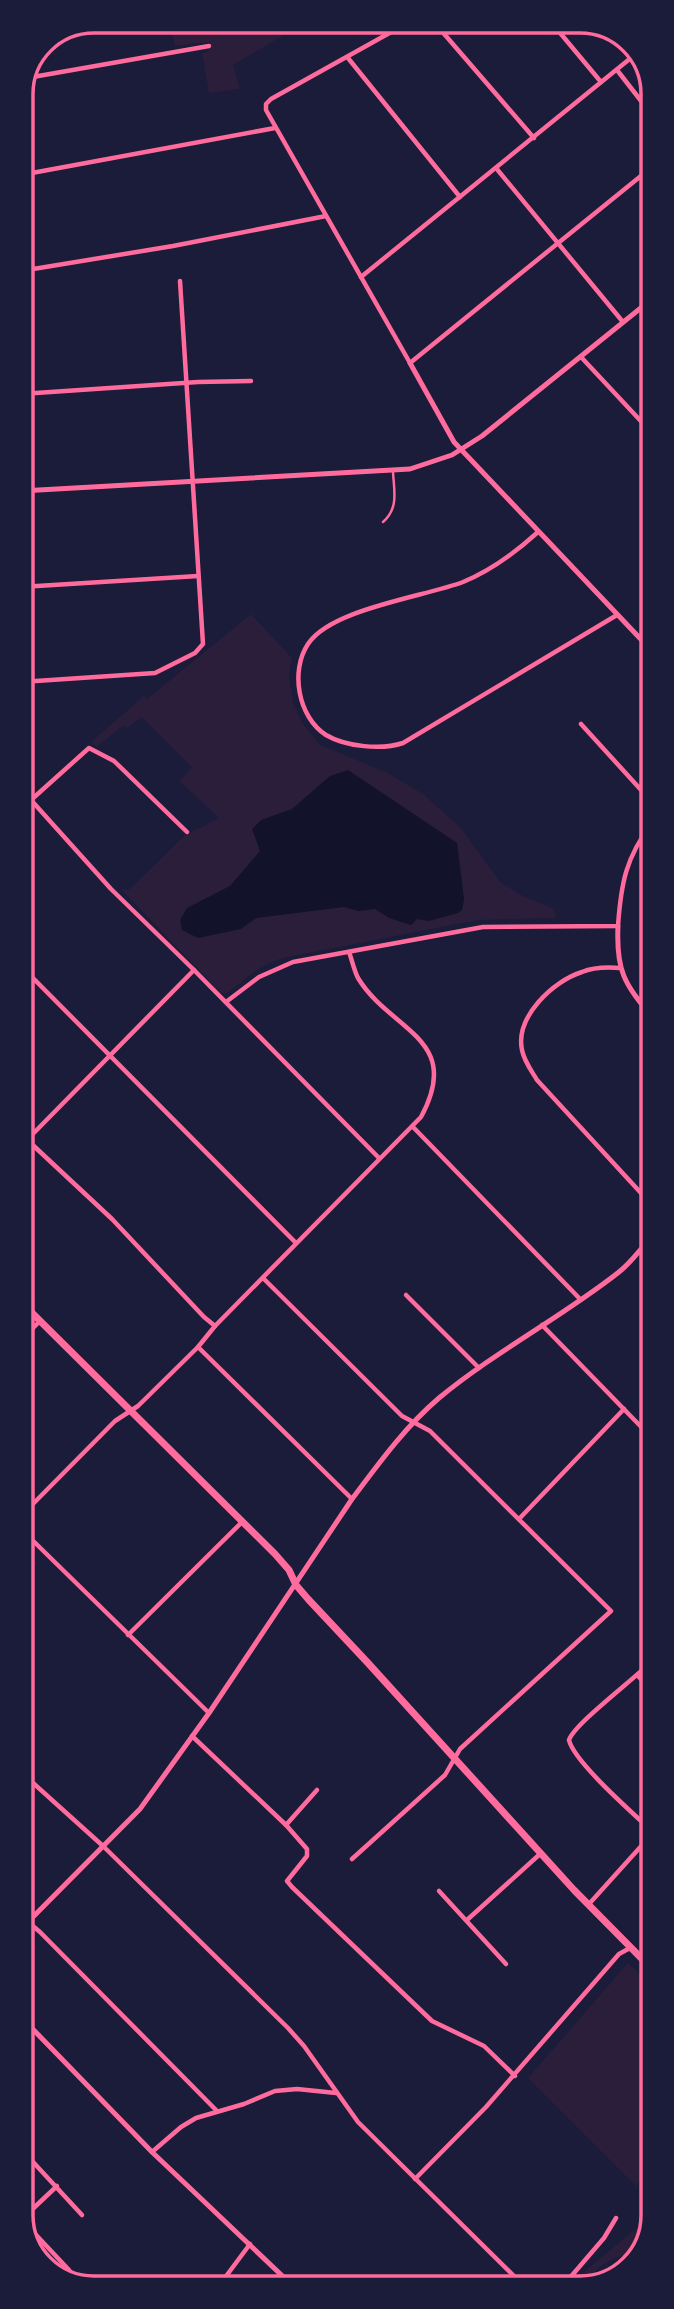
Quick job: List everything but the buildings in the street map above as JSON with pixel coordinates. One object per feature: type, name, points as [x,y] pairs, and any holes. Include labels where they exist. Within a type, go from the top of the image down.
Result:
[{"type":"main road","points":[[33,1314],[289,1570],[296,1585],[455,1761],[641,1959]]},
{"type":"street","points":[[391,33],[271,99],[266,104],[269,117],[454,442],[641,640]]},
{"type":"street","points":[[443,33],[534,138]]},
{"type":"street","points":[[560,33],[601,82]]},
{"type":"street","points":[[36,76],[209,46]]},
{"type":"street","points":[[348,58],[460,197]]},
{"type":"street","points":[[361,277],[630,60]]},
{"type":"street","points":[[617,70],[641,101]]},
{"type":"street","points":[[33,173],[275,128]]},
{"type":"street","points":[[496,168],[624,322]]},
{"type":"street","points":[[410,363],[641,176]]},
{"type":"street","points":[[33,269],[173,246],[326,216]]},
{"type":"street","points":[[33,681],[155,673],[201,647],[204,640],[180,281]]},
{"type":"street","points":[[33,490],[393,472],[422,466],[461,450],[482,436],[641,308]]},
{"type":"street","points":[[581,357],[641,421]]},
{"type":"street","points":[[33,393],[251,381]]},
{"type":"street","points":[[538,531],[507,558],[485,572],[435,592],[335,621],[318,633],[303,654],[298,681],[304,707],[317,727],[329,737],[349,743],[395,746],[617,615]]},
{"type":"street","points":[[33,586],[198,576]]},
{"type":"street","points":[[581,724],[641,790]]},
{"type":"street","points":[[33,798],[89,748],[114,761],[187,832]]},
{"type":"street","points":[[33,802],[111,889],[379,1158]]},
{"type":"street","points":[[641,838],[620,889],[617,948],[620,968],[641,1003]]},
{"type":"street","points":[[226,1002],[259,977],[279,967],[349,951],[483,927],[618,926]]},
{"type":"street","points":[[33,1504],[115,1421],[132,1411],[198,1347],[215,1326],[379,1158],[413,1127],[432,1097],[433,1066],[427,1049],[359,979],[349,951]]},
{"type":"street","points":[[620,968],[600,967],[581,972],[553,990],[529,1015],[524,1027],[522,1050],[537,1080],[641,1193]]},
{"type":"street","points":[[33,1134],[194,970]]},
{"type":"street","points":[[33,978],[296,1243]]},
{"type":"street","points":[[413,1127],[581,1300]]},
{"type":"street","points":[[33,1146],[112,1219],[215,1326]]},
{"type":"street","points":[[33,1912],[140,1809],[209,1713],[352,1499],[415,1421],[479,1368],[622,1270],[641,1248]]},
{"type":"street","points":[[263,1278],[402,1416],[430,1431],[611,1611],[460,1749],[445,1775],[352,1859]]},
{"type":"street","points":[[406,1296],[479,1368]]},
{"type":"street","points":[[33,1328],[40,1321]]},
{"type":"street","points":[[541,1325],[641,1427]]},
{"type":"street","points":[[198,1347],[352,1499]]},
{"type":"street","points":[[519,1519],[624,1409]]},
{"type":"street","points":[[128,1635],[242,1522]]},
{"type":"street","points":[[33,1541],[209,1713]]},
{"type":"street","points":[[641,1673],[578,1726],[569,1740],[583,1763],[641,1821]]},
{"type":"street","points":[[638,1676],[641,1679]]},
{"type":"street","points":[[192,1736],[286,1825],[307,1849],[307,1856],[287,1881],[292,1887],[432,2021],[484,2046],[515,2076]]},
{"type":"street","points":[[33,1783],[103,1846],[288,2028],[365,2129],[514,2276]]},
{"type":"street","points":[[286,1825],[317,1790]]},
{"type":"street","points":[[589,1905],[641,1846]]},
{"type":"street","points":[[467,1920],[540,1854]]},
{"type":"street","points":[[439,1891],[506,1964]]},
{"type":"street","points":[[33,1927],[216,2110]]},
{"type":"street","points":[[415,2179],[515,2076],[619,1954],[630,1948]]},
{"type":"street","points":[[33,2029],[152,2152],[283,2276]]},
{"type":"street","points":[[152,2152],[180,2127],[216,2110],[244,2104],[285,2089],[336,2093]]},
{"type":"street","points":[[33,2161],[82,2215]]},
{"type":"street","points":[[33,2209],[57,2186]]},
{"type":"street","points":[[571,2276],[616,2218]]},
{"type":"street","points":[[36,2234],[69,2270]]},
{"type":"street","points":[[226,2276],[250,2244]]},
{"type":"lane","points":[[383,522],[395,503],[393,472]]},
{"type":"shaded area","points":[[171,33],[286,33],[233,65],[240,89],[209,93],[202,53],[208,52],[210,42],[175,46]]},
{"type":"shaded area","points":[[251,614],[292,658],[289,675],[293,703],[302,723],[320,745],[386,772],[423,794],[461,828],[500,882],[519,894],[554,909],[556,916],[477,920],[283,958],[260,968],[227,993],[221,993],[121,889],[128,890],[134,885],[184,836],[219,818],[179,781],[192,767],[142,717],[127,728],[123,726],[96,747],[91,742],[145,695],[146,700]]},
{"type":"shaded area","points":[[348,770],[457,843],[464,899],[462,910],[429,921],[417,919],[411,925],[389,918],[375,909],[358,911],[344,907],[256,918],[241,929],[198,938],[182,930],[180,920],[187,908],[230,886],[260,851],[252,829],[261,820],[292,809],[330,776]]},
{"type":"shaded area","points":[[628,1963],[641,1975],[641,2180],[636,2186],[528,2078]]},
{"type":"shaded area","points":[[638,2227],[640,2229],[625,2256],[601,2266],[593,2275],[579,2276]]}]
